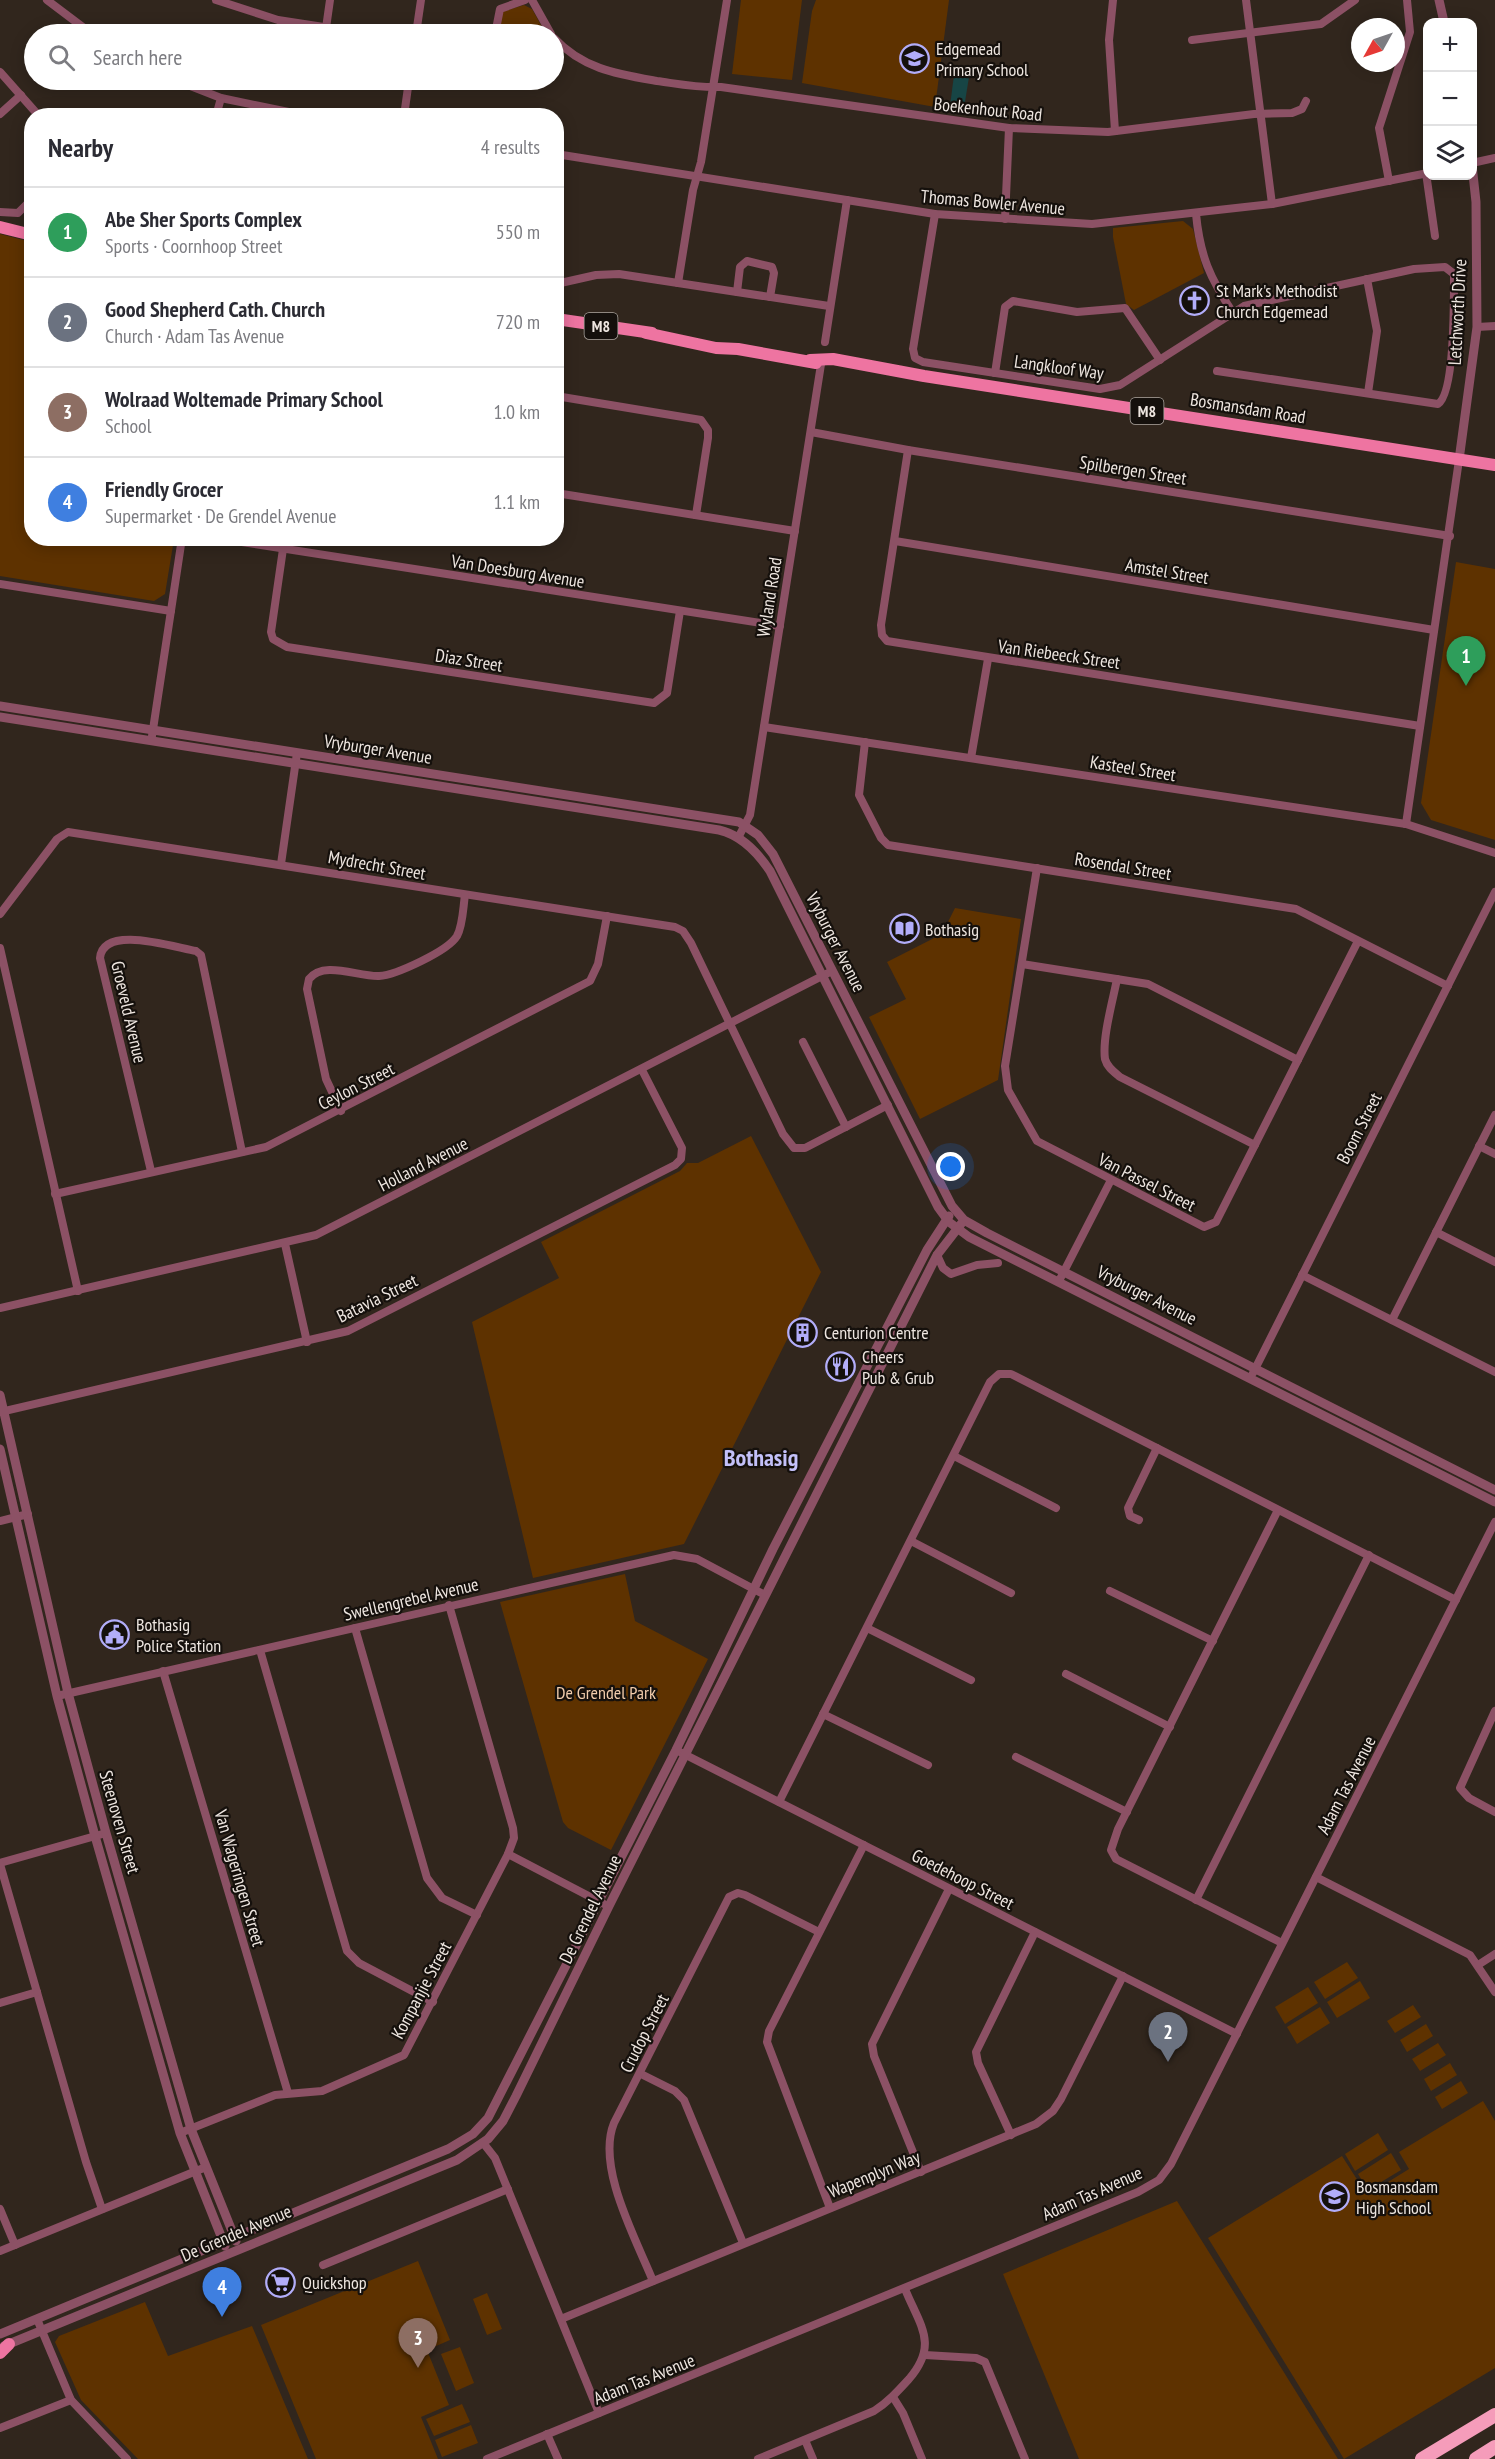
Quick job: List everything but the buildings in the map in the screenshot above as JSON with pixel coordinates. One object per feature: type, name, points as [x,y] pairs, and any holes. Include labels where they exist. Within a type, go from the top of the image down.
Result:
[{"type":"highway","points":[[1422,2459],[1495,2415]]},
{"type":"highway","points":[[1476,2459],[1495,2447]]},
{"type":"main road","points":[[0,227],[24,233]]},
{"type":"main road","name":"Bosmansdam Road","points":[[564,320],[646,333],[716,348],[738,349],[924,376],[1495,465]]},
{"type":"main road","points":[[0,2353],[5,2346]]},
{"type":"street","points":[[46,0],[78,24]]},
{"type":"street","points":[[216,0],[236,3],[278,20],[302,24]]},
{"type":"street","points":[[327,24],[330,0]]},
{"type":"street","points":[[417,24],[421,0]]},
{"type":"street","points":[[497,24],[500,9],[525,0]]},
{"type":"street","points":[[532,0],[545,24]]},
{"type":"street","points":[[678,283],[727,0]]},
{"type":"street","points":[[1113,0],[1109,40],[1116,131]]},
{"type":"street","points":[[1246,0],[1272,204]]},
{"type":"street","points":[[1192,39],[1251,34],[1321,24],[1355,0]]},
{"type":"street","points":[[1389,181],[1379,128],[1410,32],[1407,0]]},
{"type":"street","points":[[1439,0],[1443,18]]},
{"type":"street","name":"Boekenhout Road","points":[[564,47],[598,70],[1009,128],[1116,131],[1292,112],[1302,109],[1306,101]]},
{"type":"street","points":[[0,72],[32,108]]},
{"type":"street","points":[[201,90],[221,98],[269,108]]},
{"type":"street","points":[[405,108],[408,90]]},
{"type":"street","points":[[0,114],[21,95]]},
{"type":"street","points":[[218,108],[221,98]]},
{"type":"street","points":[[1005,219],[1009,128]]},
{"type":"street","name":"Thomas Bowler Avenue","points":[[564,155],[935,214],[1092,224],[1272,204],[1423,174]]},
{"type":"street","points":[[1477,163],[1495,158]]},
{"type":"street","points":[[1428,180],[1435,236]]},
{"type":"street","name":"Letchworth Drive","points":[[1459,460],[1476,327],[1474,180]]},
{"type":"street","points":[[825,342],[847,200]]},
{"type":"street","points":[[0,212],[18,213],[24,207]]},
{"type":"street","name":"Langkloof Way","points":[[935,214],[913,352],[915,358],[923,362],[1109,389],[1120,385],[1233,313],[1261,301],[1414,269],[1445,267],[1451,270],[1454,276],[1453,340],[1443,400],[1432,404],[1368,393]]},
{"type":"street","points":[[1196,214],[1198,243],[1207,270],[1233,313]]},
{"type":"street","points":[[737,292],[741,267],[747,261],[768,265],[773,270],[770,297]]},
{"type":"street","points":[[564,282],[610,273],[829,306]]},
{"type":"street","points":[[1217,371],[1368,393],[1377,331],[1367,279]]},
{"type":"street","points":[[995,373],[1005,308],[1013,302],[1077,312],[1125,308],[1160,360]]},
{"type":"street","points":[[1476,327],[1495,326]]},
{"type":"street","name":"Wyland Road","points":[[738,838],[750,815],[811,432],[818,361]]},
{"type":"street","points":[[564,397],[701,420],[708,430],[708,438],[696,515]]},
{"type":"street","name":"Spilbergen Street","points":[[811,432],[908,450],[1450,536]]},
{"type":"street","name":"Van Riebeeck Street","points":[[908,450],[881,625],[884,638],[896,644],[1420,726]]},
{"type":"street","points":[[1406,824],[1450,536],[1459,460]]},
{"type":"street","points":[[564,494],[795,531]]},
{"type":"street","name":"Amstel Street","points":[[895,541],[1434,630]]},
{"type":"street","points":[[152,740],[181,546]]},
{"type":"street","name":"Van Doesburg Avenue","points":[[265,546],[780,626]]},
{"type":"street","name":"Diaz Street","points":[[283,549],[271,632],[273,639],[279,644],[299,649],[654,703],[660,701],[667,693],[680,611]]},
{"type":"street","points":[[0,584],[171,611]]},
{"type":"street","points":[[971,758],[988,659]]},
{"type":"street","name":"Vryburger Avenue","points":[[0,706],[728,819],[745,826],[762,840],[773,854],[954,1210],[964,1220],[1495,1502]]},
{"type":"street","name":"Vryburger Avenue","points":[[0,717],[719,830],[738,838],[759,856],[770,871],[946,1219],[957,1229],[1059,1281],[1495,1490]]},
{"type":"street","name":"Kasteel Street","points":[[764,727],[1406,824],[1495,853]]},
{"type":"street","name":"Rosendal Street","points":[[865,742],[859,795],[880,838],[888,845],[1296,909],[1448,986]]},
{"type":"street","points":[[281,864],[297,753]]},
{"type":"street","name":"Mydrecht Street","points":[[0,915],[57,839],[68,832],[664,924],[683,931],[732,1024]]},
{"type":"street","name":"Van Passel Street","points":[[1037,868],[1005,1066],[1008,1090],[1037,1142],[1199,1226],[1209,1226],[1216,1222],[1358,940]]},
{"type":"street","name":"Boom Street","points":[[1252,1373],[1495,892]]},
{"type":"street","points":[[341,1111],[326,1079],[307,989],[309,979],[323,970],[378,976],[390,975],[443,949],[459,932],[465,895]]},
{"type":"street","name":"Ceylon Street","points":[[55,1194],[266,1147],[341,1111],[588,984],[596,972],[607,916]]},
{"type":"street","name":"Groeveld Avenue","points":[[151,1171],[100,958],[101,951],[106,945],[122,938],[196,951],[201,955],[243,1152]]},
{"type":"street","points":[[0,948],[78,1291]]},
{"type":"street","points":[[1022,964],[1148,984],[1298,1060]]},
{"type":"street","name":"Holland Avenue","points":[[0,1308],[316,1235],[832,971]]},
{"type":"street","points":[[1117,979],[1105,1058],[1110,1069],[1120,1077],[1255,1145]]},
{"type":"street","points":[[732,1024],[783,1134],[797,1150],[888,1105]]},
{"type":"street","points":[[803,1042],[846,1127]]},
{"type":"street","name":"Batavia Street","points":[[2,1411],[348,1331],[675,1165],[681,1159],[682,1148],[642,1070]]},
{"type":"street","points":[[1392,1320],[1495,1115]]},
{"type":"street","points":[[1479,1146],[1495,1154]]},
{"type":"street","points":[[1059,1281],[1111,1180]]},
{"type":"street","name":"De Grendel Avenue","points":[[0,2334],[235,2238],[462,2141],[488,2118],[676,1750],[753,1588],[927,1250],[954,1210]]},
{"type":"street","name":"De Grendel Avenue","points":[[5,2346],[457,2160],[484,2144],[510,2108],[765,1594],[937,1255],[964,1220]]},
{"type":"street","points":[[1436,1232],[1495,1262]]},
{"type":"street","points":[[285,1244],[307,1342]]},
{"type":"street","points":[[937,1255],[943,1268],[951,1274],[977,1265],[998,1263]]},
{"type":"street","points":[[1302,1275],[1495,1372]]},
{"type":"street","points":[[779,1802],[990,1382],[996,1375],[1011,1374],[1456,1600]]},
{"type":"street","name":"Steenoven Street","points":[[0,1395],[68,1693],[106,1833],[191,2129],[239,2249]]},
{"type":"street","points":[[1139,1520],[1130,1516],[1128,1508],[1157,1448]]},
{"type":"street","name":"Steenoven Street","points":[[0,1449],[57,1696],[180,2133],[228,2253]]},
{"type":"street","points":[[954,1456],[1056,1508]]},
{"type":"street","points":[[1278,1510],[1112,1842],[1112,1855],[1282,1943]]},
{"type":"street","points":[[0,1521],[28,1514]]},
{"type":"street","name":"Adam Tas Avenue","points":[[487,2459],[1153,2185],[1171,2164],[1495,1522]]},
{"type":"street","points":[[911,1541],[1011,1593]]},
{"type":"street","name":"Swellengrebel Avenue","points":[[57,1696],[674,1555],[697,1559],[765,1594]]},
{"type":"street","points":[[1196,1900],[1368,1555]]},
{"type":"street","points":[[1110,1591],[1213,1641]]},
{"type":"street","name":"Kompanjie Street","points":[[180,2133],[275,2095],[318,2092],[396,2060],[407,2050],[433,2002],[514,1839],[513,1828],[449,1605]]},
{"type":"street","points":[[356,1628],[427,1878],[442,1898],[477,1915]]},
{"type":"street","points":[[867,1628],[971,1680]]},
{"type":"street","points":[[260,1650],[347,1951],[359,1963],[433,2002]]},
{"type":"street","name":"Van Wageringen Street","points":[[163,1671],[288,2093]]},
{"type":"street","points":[[1066,1674],[1170,1727]]},
{"type":"street","points":[[1495,1711],[1460,1788],[1468,1798],[1495,1812]]},
{"type":"street","points":[[823,1714],[928,1765]]},
{"type":"street","name":"Goedehoop Street","points":[[676,1750],[1237,2034]]},
{"type":"street","points":[[1016,1757],[1127,1812]]},
{"type":"street","points":[[102,2209],[0,1864],[106,1833]]},
{"type":"street","points":[[830,2208],[767,2042],[769,2031],[864,1845]]},
{"type":"street","points":[[508,1854],[609,1906]]},
{"type":"street","points":[[1316,1877],[1467,1953],[1478,1965],[1495,1992]]},
{"type":"street","points":[[921,2172],[874,2056],[872,2044],[949,1889]]},
{"type":"street","name":"Crudop Street","points":[[653,2281],[617,2189],[610,2149],[614,2123],[641,2074],[729,1897],[741,1893],[819,1932]]},
{"type":"street","points":[[1011,2134],[978,2063],[976,2052],[1035,1932]]},
{"type":"street","points":[[1478,1965],[1495,1954]]},
{"type":"street","name":"Wapenplyn Way","points":[[561,2319],[1036,2124],[1053,2111],[1124,1976]]},
{"type":"street","points":[[0,2003],[37,1992]]},
{"type":"street","points":[[641,2074],[675,2091],[684,2100],[743,2243]]},
{"type":"street","points":[[488,2118],[482,2132],[484,2144],[495,2158],[599,2413]]},
{"type":"street","points":[[462,2141],[472,2140],[484,2144]]},
{"type":"street","points":[[0,2251],[206,2167]]},
{"type":"street","points":[[323,2265],[508,2189]]},
{"type":"street","points":[[0,2209],[15,2245]]},
{"type":"street","points":[[758,2459],[874,2410],[893,2397],[919,2367],[925,2355],[925,2340],[904,2289]]},
{"type":"street","points":[[37,2319],[70,2400],[127,2459]]},
{"type":"street","points":[[925,2355],[976,2358],[985,2362],[1025,2459]]},
{"type":"street","points":[[893,2397],[903,2413],[922,2459]]},
{"type":"street","points":[[0,2428],[70,2400]]},
{"type":"street","points":[[548,2434],[558,2459]]},
{"type":"street","points":[[804,2440],[813,2459]]},
{"type":"green space","points":[[741,0],[802,0],[792,80],[732,74]]},
{"type":"green space","points":[[816,0],[949,0],[935,107],[802,83],[812,11]]},
{"type":"green space","points":[[524,5],[532,9],[540,24],[500,24],[502,12]]},
{"type":"green space","points":[[1183,221],[1193,229],[1204,273],[1134,310],[1126,304],[1113,228]]},
{"type":"green space","points":[[0,234],[24,240],[24,546],[173,546],[165,594],[154,601],[0,576]]},
{"type":"green space","points":[[1456,562],[1495,569],[1495,840],[1431,820],[1421,803]]},
{"type":"green space","points":[[955,908],[1021,919],[998,1080],[920,1119],[869,1017],[906,999],[887,962],[942,934]]},
{"type":"green space","points":[[751,1136],[821,1272],[684,1544],[533,1578],[472,1322],[559,1278],[541,1242],[680,1171],[687,1163],[698,1163]]},
{"type":"green space","name":"De Grendel Park","points":[[625,1574],[635,1621],[708,1659],[611,1850],[568,1828],[563,1822],[500,1602]]},
{"type":"green space","points":[[1347,1962],[1358,1978],[1325,1999],[1314,1982]]},
{"type":"green space","points":[[1360,1981],[1370,1998],[1337,2018],[1327,2002]]},
{"type":"green space","points":[[1308,1987],[1318,2003],[1285,2024],[1275,2007]]},
{"type":"green space","points":[[1413,2005],[1421,2017],[1395,2033],[1387,2021]]},
{"type":"green space","points":[[1320,2007],[1330,2023],[1297,2044],[1287,2027]]},
{"type":"green space","points":[[1426,2024],[1433,2036],[1407,2052],[1400,2040]]},
{"type":"green space","points":[[1438,2043],[1446,2055],[1420,2071],[1412,2059]]},
{"type":"green space","points":[[1450,2063],[1457,2075],[1431,2091],[1424,2079]]},
{"type":"green space","points":[[1461,2081],[1468,2093],[1442,2109],[1435,2097]]},
{"type":"green space","points":[[1483,2101],[1495,2121],[1495,2368],[1344,2459],[1208,2238],[1342,2156],[1367,2195],[1409,2169],[1399,2152]]},
{"type":"green space","points":[[1378,2133],[1388,2150],[1355,2171],[1345,2154]]},
{"type":"green space","points":[[1391,2153],[1401,2170],[1368,2190],[1358,2174]]},
{"type":"green space","points":[[1177,2201],[1338,2459],[1079,2459],[1003,2274]]},
{"type":"green space","points":[[418,2261],[450,2340],[427,2350],[449,2405],[421,2417],[438,2459],[316,2459],[261,2325]]},
{"type":"green space","points":[[487,2293],[502,2329],[487,2335],[473,2299]]},
{"type":"green space","points":[[145,2302],[168,2356],[252,2326],[308,2459],[138,2459],[81,2400],[55,2342],[59,2336]]},
{"type":"green space","points":[[460,2347],[474,2383],[456,2391],[441,2354]]},
{"type":"green space","points":[[462,2404],[470,2422],[434,2436],[426,2419]]},
{"type":"green space","points":[[471,2425],[478,2443],[442,2457],[435,2440]]},
{"type":"water","points":[[954,75],[969,77],[964,108],[950,106]]},
{"type":"place","name":"Edgemead Primary School","points":[[915,58]]},
{"type":"place","name":"St Mark's Methodist Church Edgemead","points":[[1195,300]]},
{"type":"place","name":"Abe Sher Sports Complex","points":[[1466,686]]},
{"type":"place","name":"Bothasig","points":[[904,929]]},
{"type":"place","name":"Centurion Centre","points":[[803,1332]]},
{"type":"place","name":"Cheers Pub & Grub","points":[[841,1366]]},
{"type":"place","name":"Bothasig Police Station","points":[[115,1634]]},
{"type":"place","name":"Good Shepherd Cath. Church","points":[[1168,2062]]},
{"type":"place","name":"Bosmansdam High School","points":[[1335,2196]]},
{"type":"place","name":"Quickshop","points":[[281,2282]]},
{"type":"place","name":"Friendly Grocer","points":[[222,2317]]},
{"type":"place","name":"Wolraad Woltemade Primary School","points":[[418,2368]]},
{"type":"district","name":"Bothasig","points":[[761,1457]]}]
